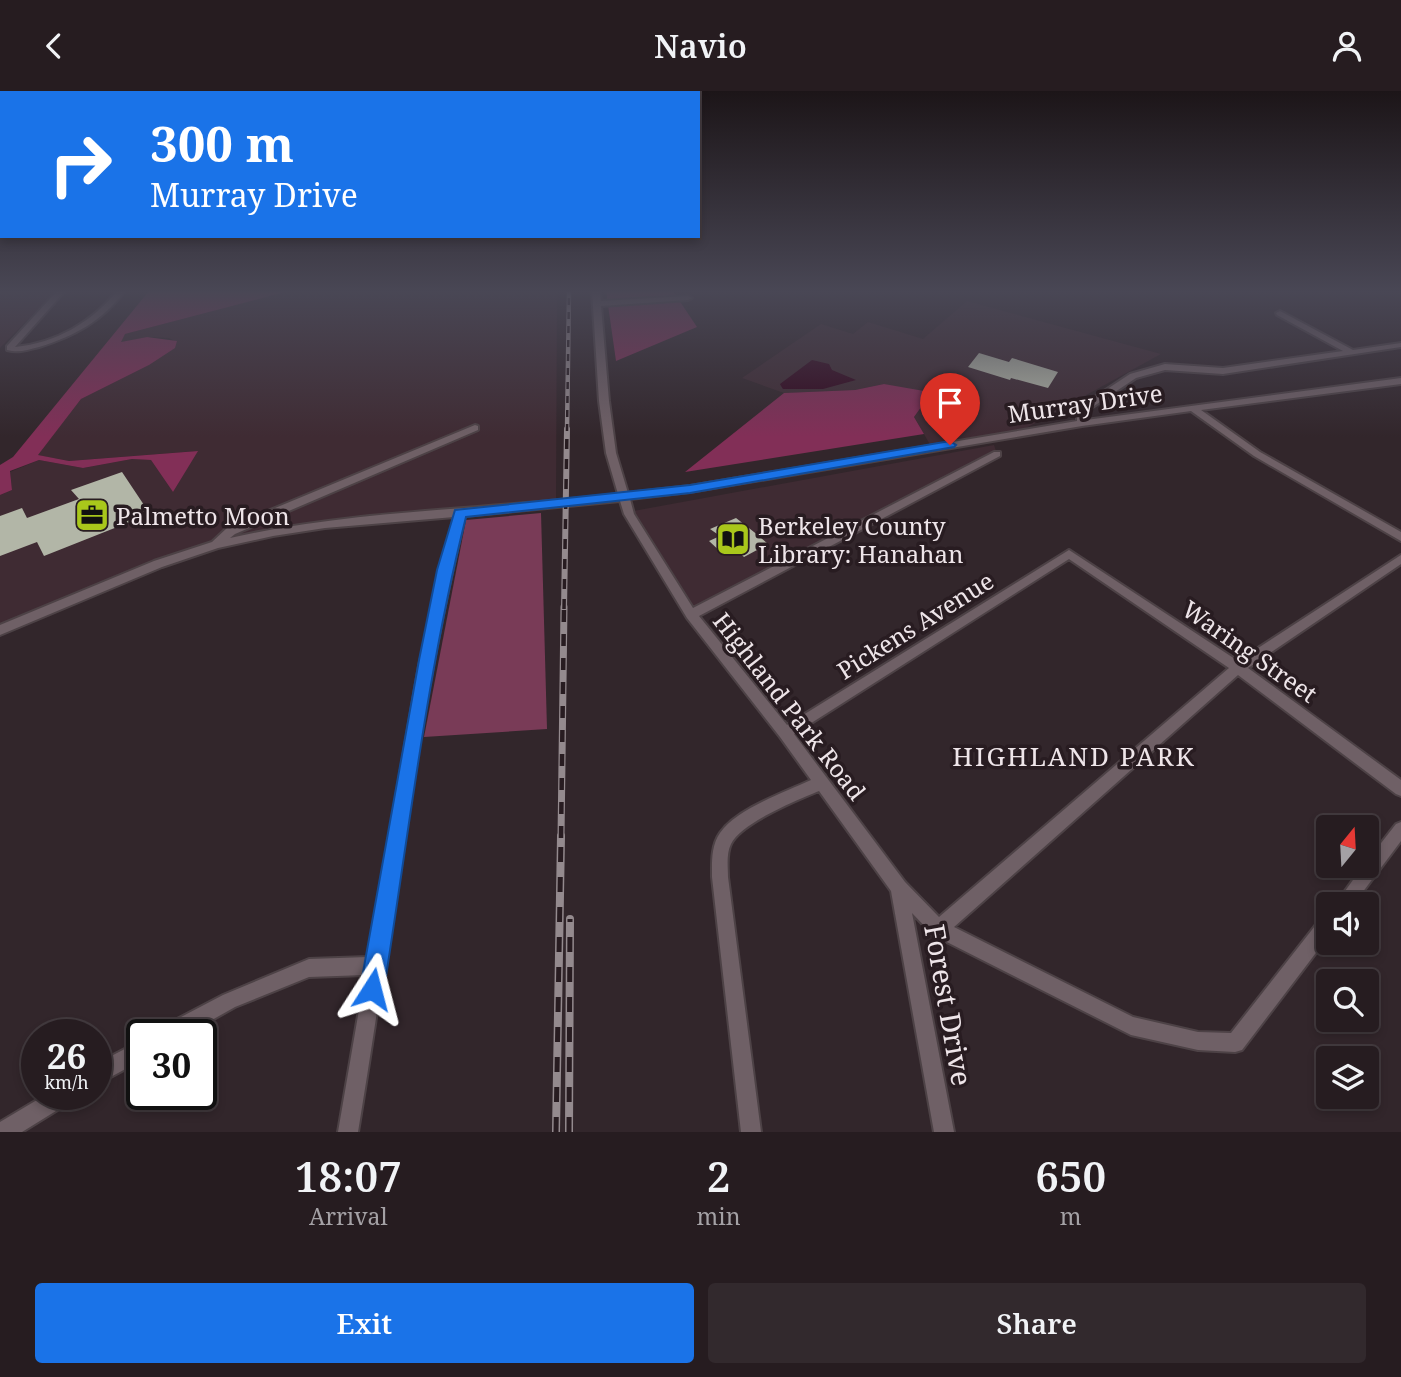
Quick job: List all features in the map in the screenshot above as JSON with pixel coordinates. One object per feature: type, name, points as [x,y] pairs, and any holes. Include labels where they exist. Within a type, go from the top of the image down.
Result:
[{"type":"street","points":[[17,340],[9,348],[17,350],[54,340]]},
{"type":"street","name":"Highland Park Road","points":[[600,340],[611,453],[629,514],[645,544],[691,615],[785,733],[899,888],[939,929]]},
{"type":"street","points":[[1328,340],[1351,352]]},
{"type":"street","points":[[1082,423],[1080,411],[1133,376],[1165,367],[1223,371],[1400,346]]},
{"type":"street","name":"Murray Drive","points":[[0,630],[158,564],[216,545],[263,534],[325,524],[690,489],[1082,423],[1401,381]]},
{"type":"street","points":[[1192,408],[1256,454],[1401,537]]},
{"type":"street","points":[[216,545],[231,531],[475,428]]},
{"type":"street","points":[[691,615],[996,454]]},
{"type":"street","points":[[348,1132],[428,660],[445,570],[460,513]]},
{"type":"street","name":"Waring Street","points":[[1069,554],[1238,668],[1401,789]]},
{"type":"street","name":"Pickens Avenue","points":[[785,733],[1069,554]]},
{"type":"street","points":[[1316,938],[1235,1043],[1198,1041],[1131,1026],[939,929],[1238,668],[1401,559]]},
{"type":"street","points":[[751,1132],[720,877],[720,852],[727,836],[768,807],[821,783]]},
{"type":"street","points":[[1353,892],[1401,829]]},
{"type":"street","name":"Forest Drive","points":[[899,888],[944,1132]]},
{"type":"street","points":[[196,1019],[229,1001],[309,968],[376,966]]},
{"type":"street","points":[[2,1132],[38,1110]]},
{"type":"shaded area","points":[[0,340],[8,340],[0,348]]},
{"type":"shaded area","points":[[109,340],[122,340],[121,342],[134,340],[177,341],[175,348],[149,365],[81,399],[38,455],[69,461],[198,451],[173,492],[151,460],[132,459],[83,468],[39,460],[10,471],[12,490],[0,495],[0,465],[13,457]]},
{"type":"shaded area","points":[[172,340],[557,340],[556,505],[325,524],[197,551],[0,630],[0,495],[12,490],[10,472],[39,460],[83,468],[132,459],[151,460],[173,492],[197,451],[69,461],[37,455],[81,399],[149,365],[176,342]]},
{"type":"shaded area","points":[[613,340],[667,340],[616,361]]},
{"type":"shaded area","points":[[798,340],[1108,340],[1161,354],[1015,434],[932,448],[914,417],[927,399],[884,384],[855,390],[784,393],[742,378]]},
{"type":"shaded area","points":[[812,360],[829,364],[832,370],[856,380],[823,389],[783,389],[780,384]]},
{"type":"shaded area","points":[[884,384],[924,391],[927,399],[914,417],[924,434],[685,472],[784,393],[855,390]]},
{"type":"shaded area","points":[[994,445],[997,454],[691,615],[628,512]]},
{"type":"shaded area","points":[[541,513],[547,729],[424,737],[466,520]]},
{"type":"building","points":[[979,353],[1009,362],[1012,358],[1058,372],[1048,388],[1011,378],[1010,380],[968,367]]},
{"type":"building","name":"Palmetto Moon","points":[[122,472],[150,514],[44,556],[37,542],[0,556],[0,516],[22,508],[27,518],[79,499],[71,490]]},
{"type":"building","name":"Berkeley County Library: Hanahan","points":[[736,518],[768,544],[744,557],[735,549],[724,555],[709,541],[720,536],[710,529]]},
{"type":"railway","points":[[567,431],[568,340]]},
{"type":"railway","points":[[564,609],[567,429]]},
{"type":"railway","points":[[561,838],[564,607]]},
{"type":"railway","points":[[556,1132],[561,836]]},
{"type":"railway","points":[[569,1132],[570,919]]},
{"type":"place","name":"Palmetto Moon","points":[[92,515]]},
{"type":"place","name":"Berkeley County Library: Hanahan","points":[[733,539]]},
{"type":"district","name":"HIGHLAND PARK","points":[[1074,756]]},
{"type":"route","points":[[372,989],[428,660],[445,570],[460,513],[690,489],[950,445]]}]
